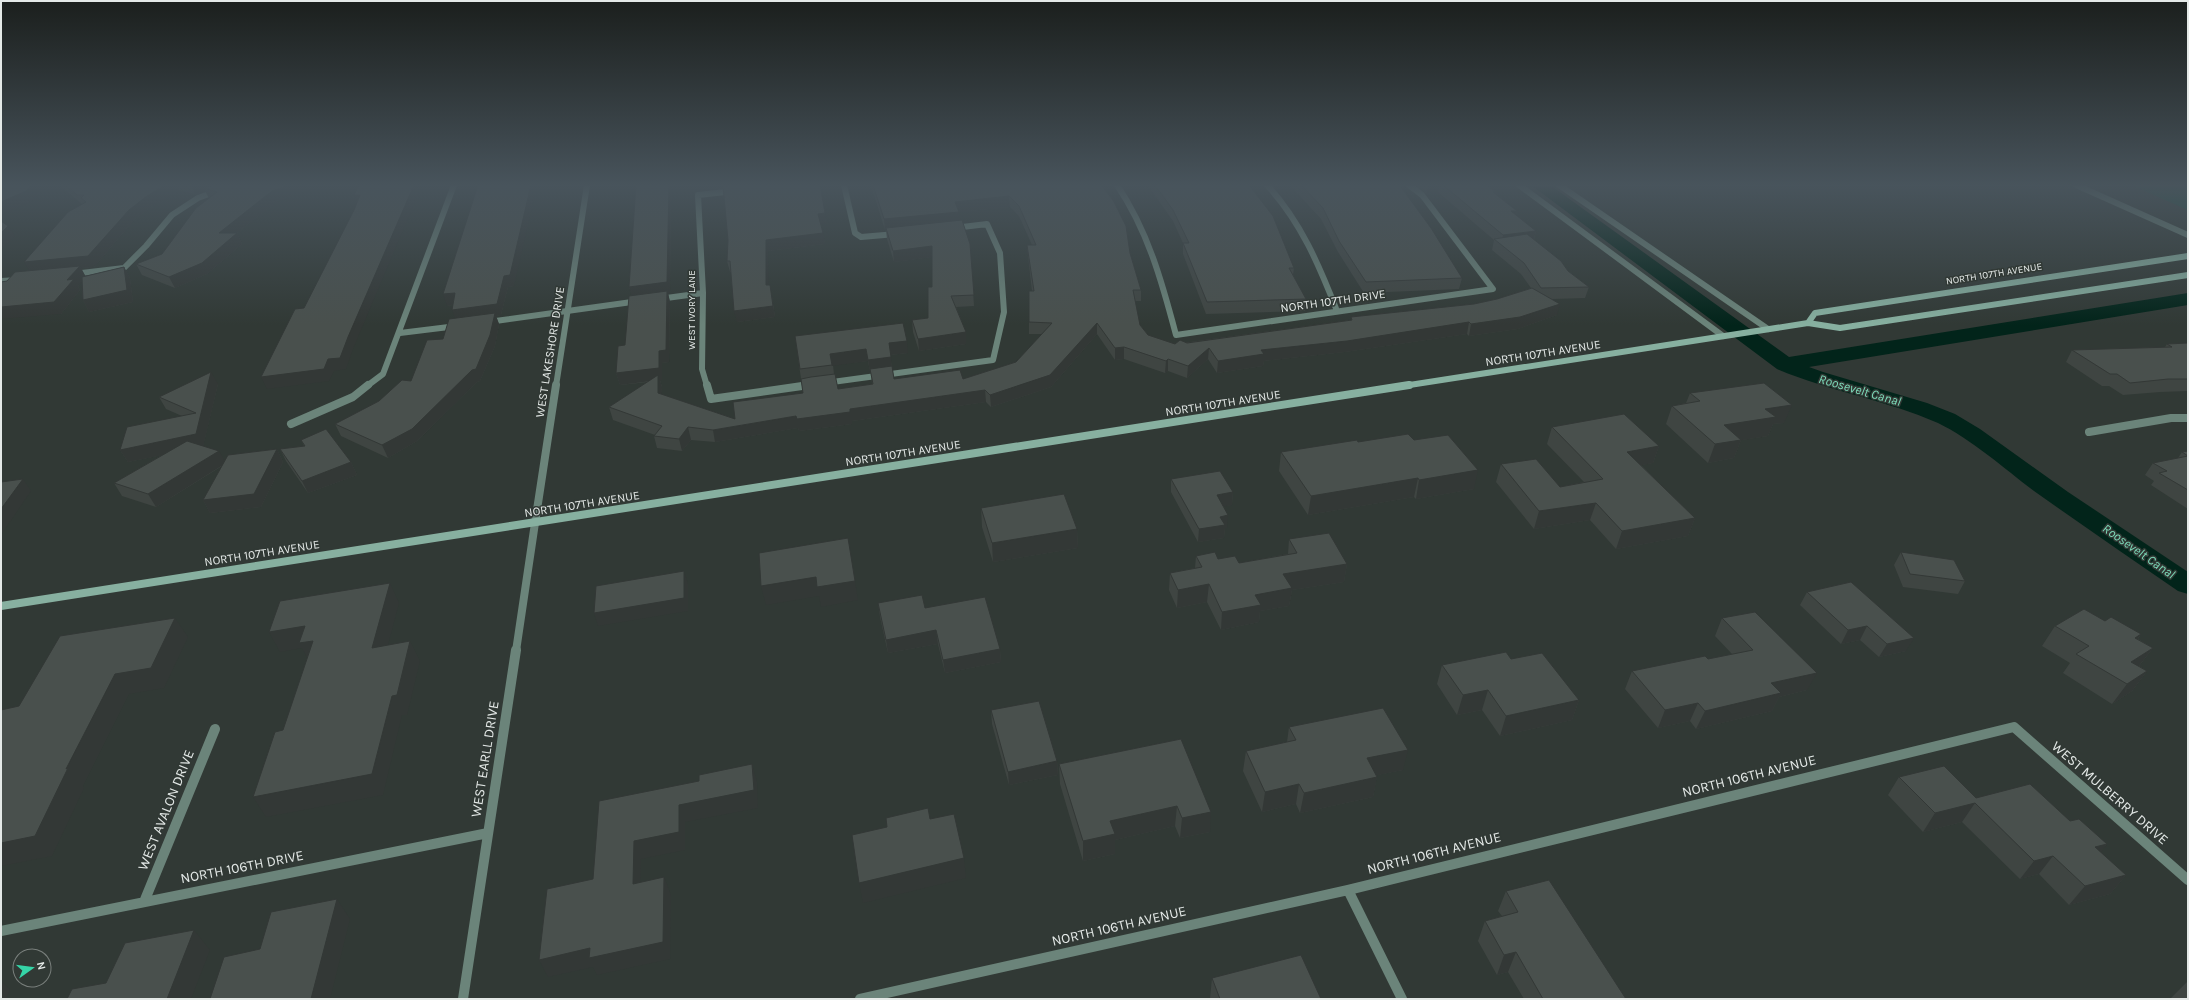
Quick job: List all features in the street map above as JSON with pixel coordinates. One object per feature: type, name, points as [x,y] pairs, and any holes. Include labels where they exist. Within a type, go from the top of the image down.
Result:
[{"type":"main road","name":"NORTH 107TH AVENUE","points":[[1808,323],[1815,313],[2188,256]]},
{"type":"main road","name":"NORTH 107TH AVENUE","points":[[1,606],[1808,323],[1840,328],[2188,275]]},
{"type":"street","points":[[63,275],[124,268],[158,232]]},
{"type":"street","points":[[291,424],[353,397],[383,374],[400,333],[437,232]]},
{"type":"street","name":"WEST LAKESHORE DRIVE","points":[[535,523],[580,232]]},
{"type":"street","name":"WEST IVORY LANE","points":[[700,232],[703,293],[702,369],[710,399],[992,360],[1004,312],[1000,253],[990,232]]},
{"type":"street","points":[[855,232],[860,237],[900,233]]},
{"type":"street","name":"NORTH 107TH DRIVE","points":[[1145,232],[1152,247],[1176,335],[1493,289],[1450,232]]},
{"type":"street","points":[[1303,232],[1307,238],[1337,312]]},
{"type":"street","points":[[1582,232],[1723,336]]},
{"type":"street","points":[[1625,232],[1765,330]]},
{"type":"street","points":[[1,281],[24,279]]},
{"type":"street","points":[[477,323],[703,293]]},
{"type":"street","points":[[400,333],[461,325]]},
{"type":"street","points":[[2089,432],[2171,418],[2188,418]]},
{"type":"street","name":"WEST EARLL DRIVE","points":[[463,999],[535,523]]},
{"type":"street","name":"WEST MULBERRY DRIVE","points":[[2014,727],[2188,880]]},
{"type":"street","name":"NORTH 106TH AVENUE","points":[[860,999],[1348,890],[2014,727]]},
{"type":"street","name":"WEST AVALON DRIVE","points":[[144,902],[215,729]]},
{"type":"street","name":"NORTH 106TH DRIVE","points":[[1,931],[488,833]]},
{"type":"street","points":[[1348,890],[1402,999]]},
{"type":"building","points":[[51,232],[110,232],[88,256],[24,262]]},
{"type":"building","points":[[179,232],[237,233],[202,263],[169,277],[136,264],[162,254]]},
{"type":"building","points":[[343,232],[394,232],[340,358],[328,359],[324,369],[261,377],[295,309],[304,308]]},
{"type":"building","points":[[463,232],[520,232],[510,275],[504,276],[497,304],[452,310],[455,293],[443,294]]},
{"type":"building","points":[[633,232],[668,232],[667,282],[629,287]]},
{"type":"building","points":[[727,232],[823,232],[823,233],[766,240],[766,285],[770,285],[773,306],[734,311],[730,261],[727,261]]},
{"type":"building","points":[[887,232],[966,232],[970,244],[974,295],[951,296],[966,332],[918,339],[912,320],[928,318],[928,287],[932,287],[932,246],[893,251]]},
{"type":"building","points":[[1030,232],[1127,232],[1130,253],[1141,290],[1133,290],[1140,325],[1148,335],[1175,344],[1180,340],[1187,343],[1352,320],[1351,317],[1474,304],[1497,299],[1532,288],[1560,304],[1520,317],[1471,324],[1469,322],[1347,341],[1261,350],[1264,354],[1218,361],[1209,348],[1188,366],[1168,359],[1166,361],[1124,347],[1115,348],[1097,323],[1050,375],[990,395],[985,390],[850,409],[850,412],[797,419],[796,416],[713,430],[688,427],[679,439],[654,436],[662,426],[609,407],[658,375],[658,393],[735,419],[733,402],[803,393],[801,379],[835,374],[838,389],[873,384],[870,369],[892,366],[894,379],[960,370],[963,379],[1016,362],[1052,323],[1029,322],[1029,291],[1034,291],[1027,245],[1036,245]]},
{"type":"building","points":[[1184,232],[1279,232],[1294,268],[1289,268],[1306,299],[1207,302],[1183,243],[1189,243]]},
{"type":"building","points":[[1334,232],[1433,232],[1462,278],[1366,282]]},
{"type":"building","points":[[1499,232],[1530,232],[1503,235]]},
{"type":"building","points":[[1527,234],[1561,261],[1568,271],[1589,287],[1541,288],[1524,263],[1494,239]]},
{"type":"building","points":[[80,266],[67,280],[74,279],[54,302],[1,307],[1,282],[7,281],[15,272]]},
{"type":"building","points":[[124,267],[127,290],[83,300],[82,277]]},
{"type":"building","points":[[667,291],[666,350],[659,351],[659,368],[616,373],[618,346],[625,345],[629,296]]},
{"type":"building","points":[[495,313],[490,335],[476,369],[472,370],[412,429],[382,445],[335,424],[379,401],[402,380],[411,381],[427,340],[443,339],[449,319]]},
{"type":"building","points":[[903,323],[907,341],[889,343],[891,357],[868,360],[866,349],[830,354],[832,365],[800,369],[795,336]]},
{"type":"building","points":[[2188,343],[2188,379],[2168,379],[2130,383],[2117,374],[2110,374],[2072,350],[2172,347],[2167,344]]},
{"type":"building","points":[[211,372],[196,434],[120,450],[127,427],[196,413],[159,397]]},
{"type":"building","points":[[1764,383],[1792,405],[1765,409],[1776,417],[1724,425],[1741,440],[1715,444],[1672,406],[1700,401],[1690,393]]},
{"type":"building","points":[[1624,414],[1659,446],[1627,452],[1695,518],[1622,531],[1596,503],[1539,511],[1501,464],[1536,459],[1560,487],[1603,479],[1552,427]]},
{"type":"building","points":[[326,429],[351,462],[302,481],[280,449],[305,446],[301,440]]},
{"type":"building","points":[[1408,434],[1414,440],[1448,435],[1478,470],[1419,480],[1418,478],[1311,496],[1281,452],[1357,440],[1358,442]]},
{"type":"building","points":[[187,441],[219,451],[148,494],[114,483]]},
{"type":"building","points":[[277,449],[254,494],[203,500],[228,455]]},
{"type":"building","points":[[2188,451],[2188,456],[2182,452]]},
{"type":"building","points":[[2188,456],[2188,490],[2159,473],[2167,471],[2153,463]]},
{"type":"building","points":[[1220,471],[1233,492],[1217,495],[1228,515],[1220,517],[1225,525],[1199,529],[1171,479]]},
{"type":"building","points":[[23,479],[1,509],[1,482]]},
{"type":"building","points":[[1064,494],[1077,529],[992,543],[981,508]]},
{"type":"building","points":[[1329,533],[1347,564],[1283,574],[1292,588],[1255,595],[1261,605],[1222,612],[1209,584],[1178,590],[1170,573],[1202,567],[1196,556],[1215,552],[1218,559],[1235,556],[1239,563],[1297,553],[1289,539]]},
{"type":"building","points":[[848,538],[855,581],[817,587],[816,577],[761,586],[759,553]]},
{"type":"building","points":[[1901,552],[1954,560],[1965,581],[1910,574]]},
{"type":"building","points":[[684,571],[684,598],[594,613],[596,586]]},
{"type":"building","points":[[1851,582],[1914,638],[1887,644],[1867,626],[1848,630],[1807,592]]},
{"type":"building","points":[[390,583],[372,648],[410,641],[397,695],[392,696],[372,774],[253,797],[275,732],[283,730],[313,641],[299,643],[305,626],[269,632],[280,601]]},
{"type":"building","points":[[922,595],[925,608],[985,597],[1000,649],[943,660],[936,630],[886,640],[878,603]]},
{"type":"building","points":[[2084,609],[2105,621],[2111,617],[2141,634],[2135,638],[2153,648],[2131,662],[2147,671],[2127,684],[2076,654],[2089,646],[2055,626]]},
{"type":"building","points":[[1755,612],[1817,673],[1771,683],[1781,693],[1705,711],[1698,703],[1665,710],[1632,671],[1705,656],[1708,659],[1753,650],[1722,618]]},
{"type":"building","points":[[175,618],[151,668],[115,674],[66,769],[68,768],[35,836],[1,843],[1,710],[19,706],[60,636]]},
{"type":"building","points":[[1506,652],[1511,659],[1542,653],[1579,700],[1506,716],[1488,690],[1463,695],[1442,665]]},
{"type":"building","points":[[1039,701],[1057,761],[1008,772],[991,710]]},
{"type":"building","points":[[1383,708],[1408,750],[1367,758],[1377,777],[1304,793],[1299,784],[1265,792],[1246,751],[1296,740],[1289,727]]},
{"type":"building","points":[[1181,739],[1211,812],[1182,818],[1177,806],[1110,821],[1115,834],[1083,841],[1059,764]]},
{"type":"building","points":[[752,764],[754,790],[679,805],[679,832],[634,841],[633,884],[664,877],[663,942],[589,958],[590,948],[539,960],[547,889],[593,879],[599,801],[699,781],[699,775]]},
{"type":"building","points":[[1944,766],[1976,798],[2030,784],[2070,821],[2079,819],[2107,844],[2095,847],[2126,875],[2085,886],[2053,856],[2034,861],[1975,803],[1935,813],[1899,777]]},
{"type":"building","points":[[928,808],[930,819],[954,814],[964,858],[859,883],[852,835],[887,827],[886,818]]},
{"type":"building","points":[[1549,880],[1626,999],[1543,999],[1516,952],[1504,955],[1485,921],[1518,912],[1506,891]]},
{"type":"building","points":[[337,899],[311,999],[210,999],[224,957],[260,949],[271,912]]},
{"type":"building","points":[[194,930],[167,999],[67,999],[72,989],[106,983],[125,943]]},
{"type":"building","points":[[1301,955],[1321,999],[1220,999],[1212,978]]},
{"type":"waterway","name":"Roosevelt Canal","points":[[1603,232],[1785,364]]},
{"type":"waterway","points":[[1785,364],[2188,299]]},
{"type":"waterway","name":"Roosevelt Canal","points":[[1785,364],[1815,377],[1919,408],[1947,419],[1972,434],[2059,497],[2188,585]]}]
